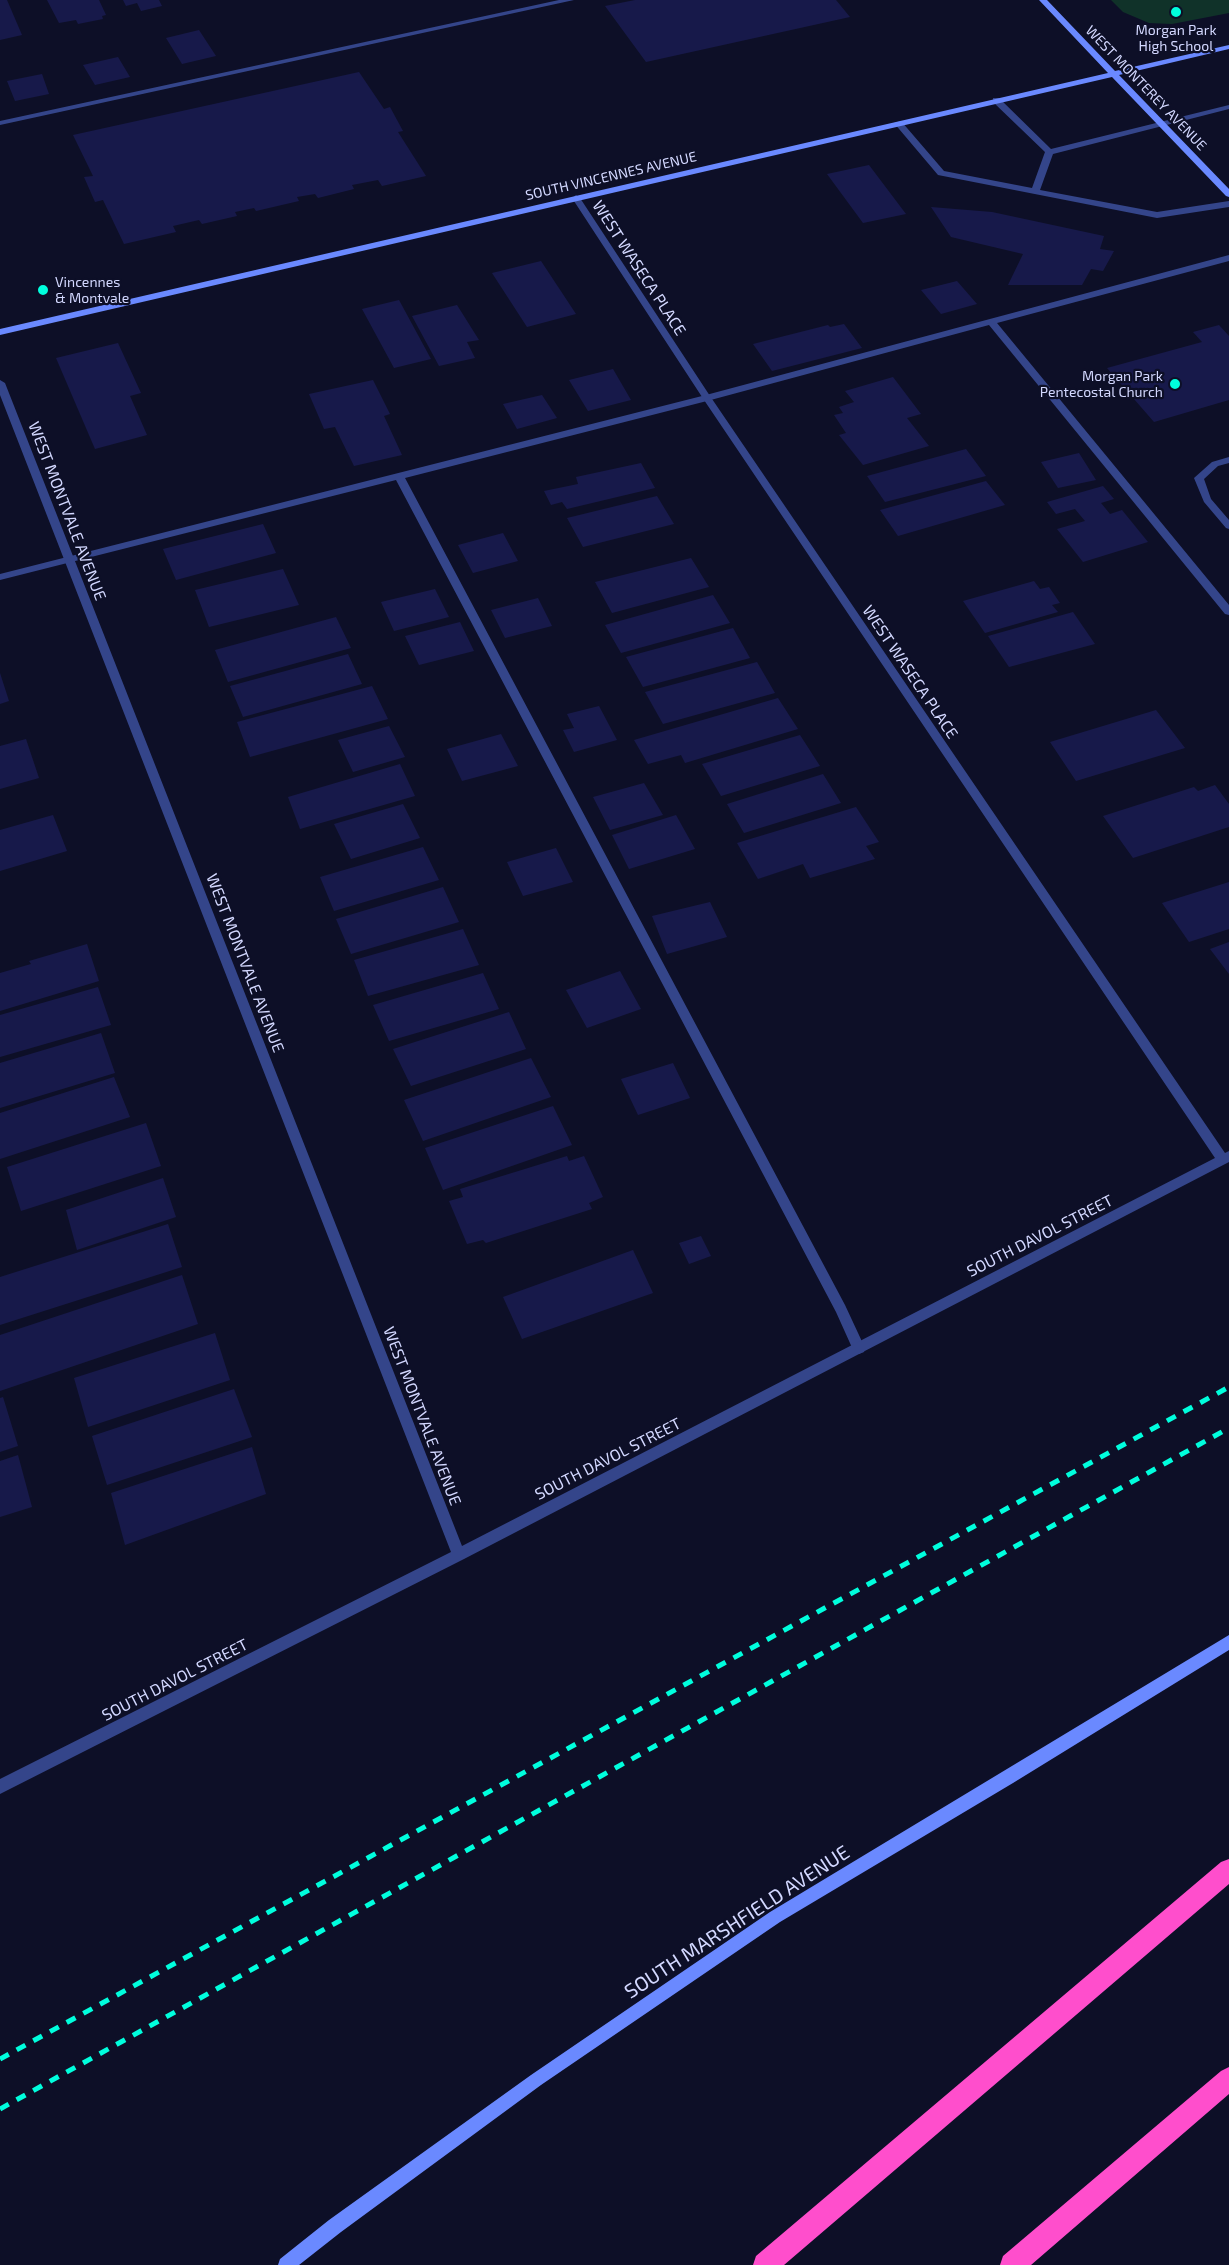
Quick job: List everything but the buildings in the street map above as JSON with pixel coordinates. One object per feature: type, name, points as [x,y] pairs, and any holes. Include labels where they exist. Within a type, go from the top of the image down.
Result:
[{"type":"highway","points":[[765,2265],[1229,1870]]},
{"type":"highway","points":[[1012,2265],[1229,2079]]},
{"type":"main road","name":"WEST MONTEREY AVENUE","points":[[1043,0],[1229,194]]},
{"type":"main road","name":"SOUTH VINCENNES AVENUE","points":[[0,332],[1229,47]]},
{"type":"main road","name":"SOUTH MARSHFIELD AVENUE","points":[[286,2265],[335,2226],[536,2080],[775,1917],[1008,1778],[1229,1642]]},
{"type":"street","points":[[0,123],[570,0]]},
{"type":"street","points":[[996,100],[1049,152]]},
{"type":"street","points":[[1049,152],[1229,107]]},
{"type":"street","points":[[898,123],[941,173],[1157,215],[1229,204]]},
{"type":"street","points":[[1035,191],[1049,152]]},
{"type":"street","name":"WEST WASECA PLACE","points":[[576,198],[706,398],[1226,1158]]},
{"type":"street","points":[[0,577],[706,398],[1229,258]]},
{"type":"street","points":[[991,322],[1229,612]]},
{"type":"street","name":"WEST MONTVALE AVENUE","points":[[0,383],[459,1555]]},
{"type":"street","points":[[1229,460],[1215,464],[1199,478],[1207,500],[1229,526]]},
{"type":"street","points":[[399,476],[841,1309],[859,1348]]},
{"type":"street","name":"SOUTH DAVOL STREET","points":[[0,1786],[459,1555],[1226,1158]]},
{"type":"green space","name":"Morgan Park High School","points":[[1111,0],[1229,0],[1229,13],[1172,24],[1149,23],[1123,12]]},
{"type":"railway","points":[[0,2059],[1229,1387]]},
{"type":"railway","points":[[0,2109],[1229,1428]]},
{"type":"place","name":"Morgan Park High School","points":[[1176,12]]},
{"type":"place","name":"Vincennes & Montvale","points":[[43,290]]},
{"type":"place","name":"Morgan Park Pentecostal Church","points":[[1175,384]]}]
